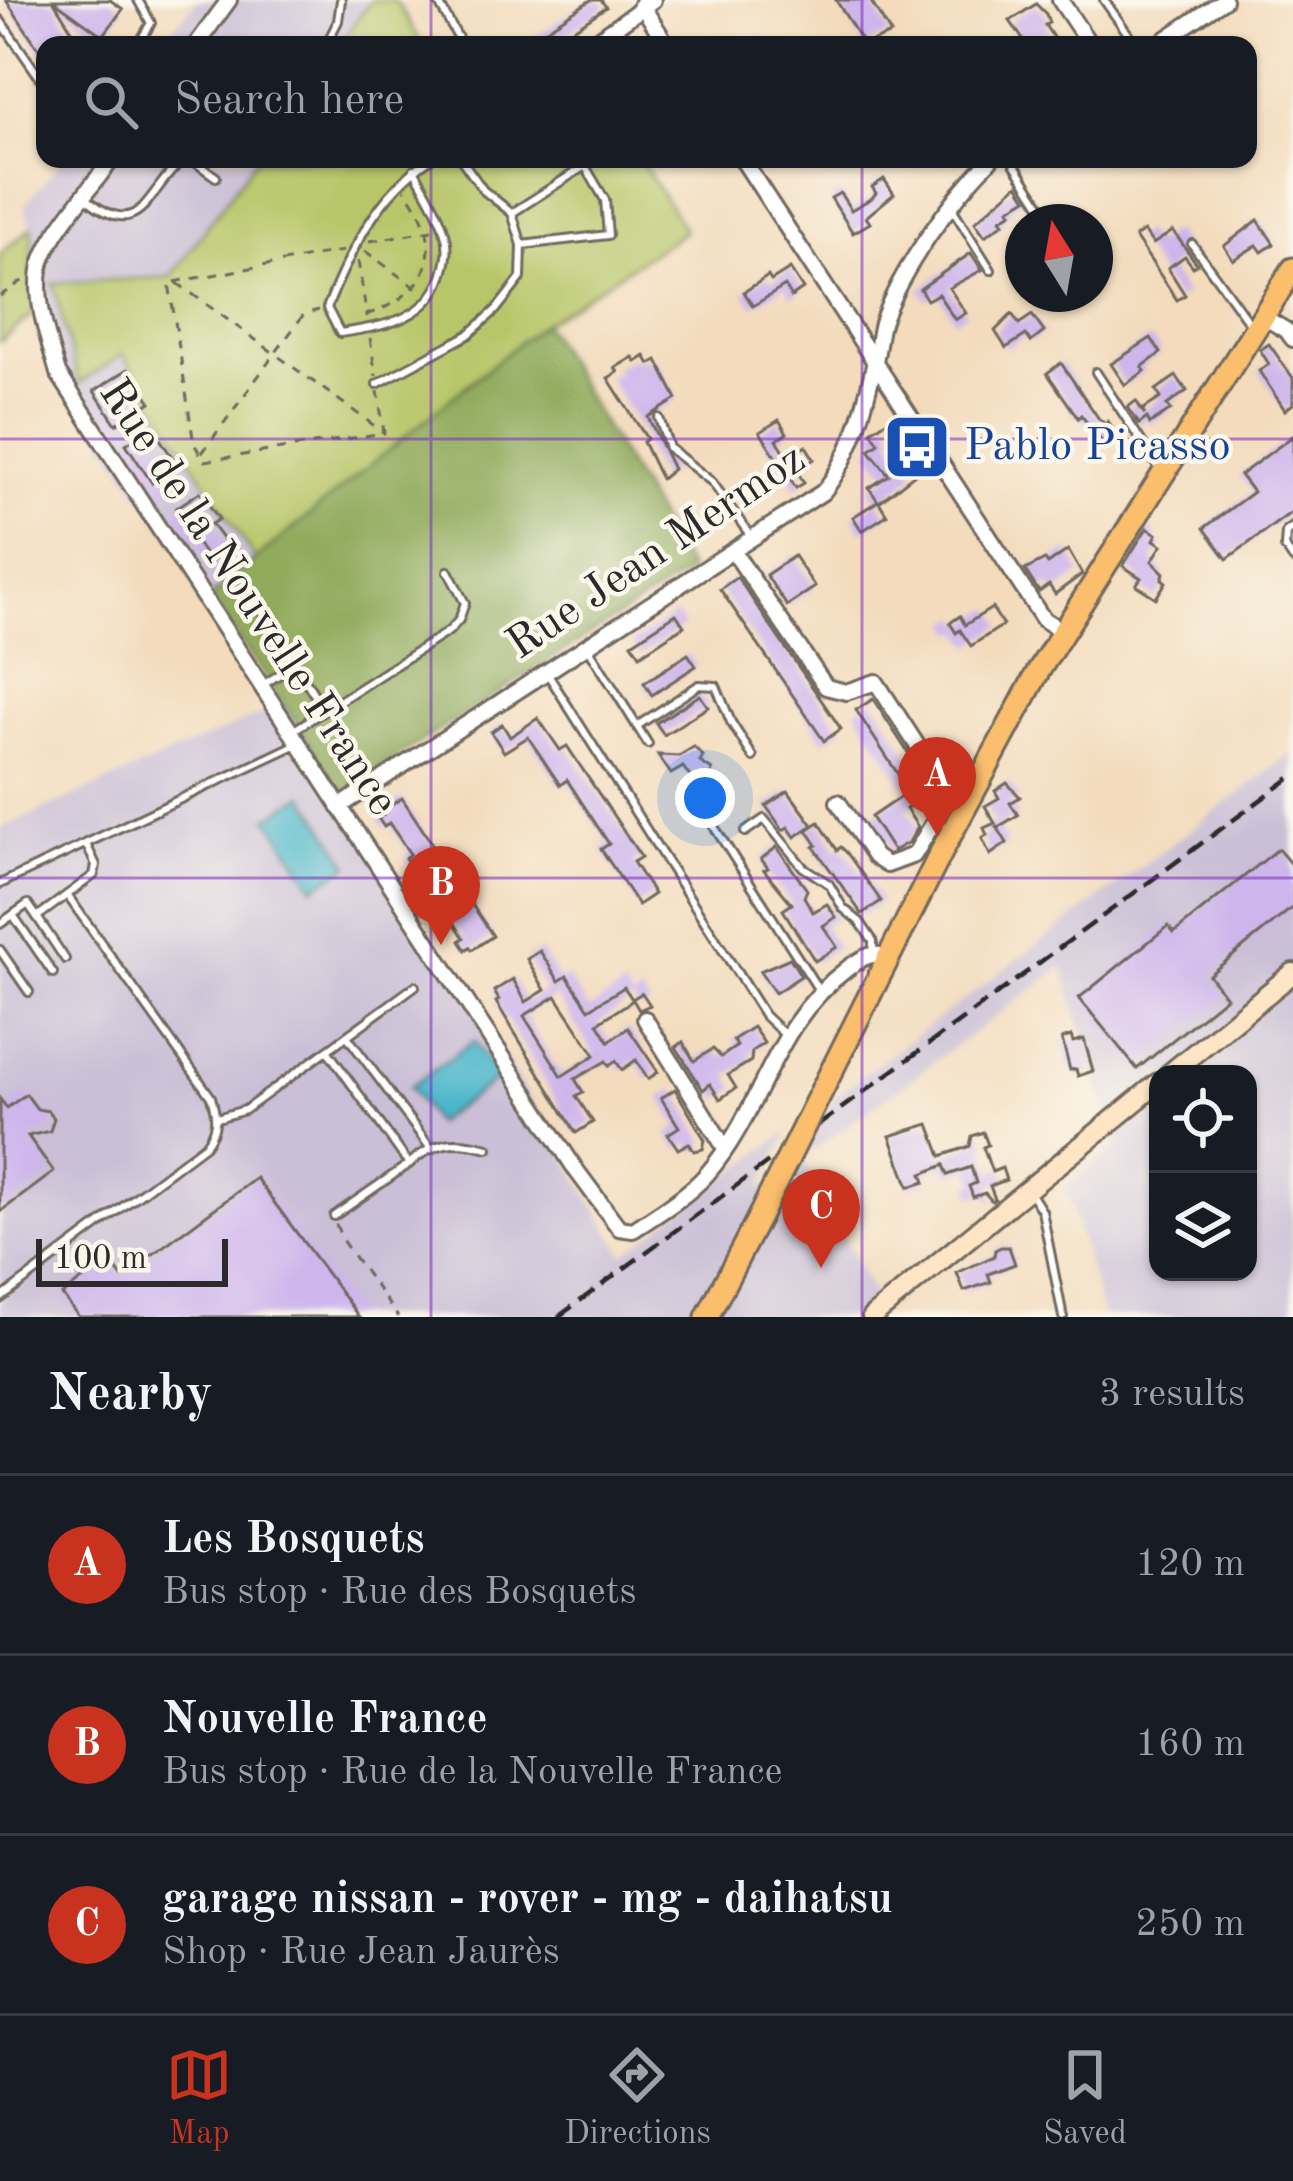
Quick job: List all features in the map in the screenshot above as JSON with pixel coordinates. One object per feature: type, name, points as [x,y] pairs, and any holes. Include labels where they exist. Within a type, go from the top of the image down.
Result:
[{"type":"main road","points":[[706,1317],[823,1090],[882,956],[1062,631],[1293,269]]},
{"type":"main road","points":[[1180,1065],[1293,973]]},
{"type":"main road","points":[[872,1317],[1149,1090]]},
{"type":"street","points":[[203,36],[229,0]]},
{"type":"street","points":[[1060,0],[1084,36]]},
{"type":"street","points":[[1170,36],[1224,0]]},
{"type":"street","points":[[601,36],[644,2],[662,36]]},
{"type":"street","name":"Rue de la Nouvelle France","points":[[106,168],[46,250],[40,269],[41,301],[58,373],[576,1170],[619,1228],[633,1230],[706,1174],[786,1036],[820,992],[861,959],[882,956]]},
{"type":"street","points":[[748,168],[1043,619],[1062,631]]},
{"type":"street","name":"Rue Jean Mermoz","points":[[339,807],[823,492],[844,466],[882,322],[896,291],[984,168]]},
{"type":"street","points":[[1259,324],[1287,331],[1293,339]]},
{"type":"street","points":[[733,551],[826,687],[846,692],[876,682],[946,790],[945,804],[914,855],[887,865],[875,857],[838,802]]},
{"type":"street","points":[[645,1019],[725,1148]]},
{"type":"lane","points":[[138,0],[151,23],[143,36]]},
{"type":"lane","points":[[330,36],[341,0]]},
{"type":"lane","points":[[437,0],[457,36]]},
{"type":"lane","points":[[1104,0],[1130,36]]},
{"type":"lane","points":[[0,20],[36,72]]},
{"type":"lane","points":[[85,197],[116,216],[134,215],[177,168]]},
{"type":"lane","points":[[203,168],[216,177]]},
{"type":"lane","points":[[414,170],[444,227],[449,250],[440,288],[425,308],[340,333],[327,308],[353,246],[400,183],[414,170],[417,168]]},
{"type":"lane","points":[[377,384],[468,334],[496,310],[521,278],[522,245],[512,213],[483,190],[467,168]]},
{"type":"lane","points":[[512,213],[582,168]]},
{"type":"lane","points":[[522,245],[608,235],[605,200],[586,168]]},
{"type":"lane","points":[[1017,168],[1039,204]]},
{"type":"lane","points":[[952,208],[991,270]]},
{"type":"lane","points":[[1192,244],[1259,324]]},
{"type":"lane","points":[[1096,372],[1162,473]]},
{"type":"lane","points":[[659,418],[669,448],[712,482],[752,538]]},
{"type":"lane","points":[[1293,527],[1286,532],[1285,547],[1293,560]]},
{"type":"lane","points":[[0,884],[295,738],[449,631],[465,603],[448,571]]},
{"type":"lane","points":[[263,613],[319,702]]},
{"type":"lane","points":[[587,646],[648,744]]},
{"type":"lane","points":[[262,685],[295,664]]},
{"type":"lane","points":[[547,673],[764,1016],[786,1036]]},
{"type":"lane","points":[[637,727],[699,685],[710,683],[716,686],[753,757]]},
{"type":"lane","points":[[745,832],[764,819],[803,867],[829,884],[882,956]]},
{"type":"lane","points":[[713,825],[820,992]]},
{"type":"lane","points":[[37,917],[94,875],[94,858],[86,844]]},
{"type":"lane","points":[[0,1299],[205,1145],[215,1132],[211,1096],[67,895]]},
{"type":"lane","points":[[0,924],[28,904],[65,959]]},
{"type":"lane","points":[[13,915],[53,973]]},
{"type":"lane","points":[[0,950],[29,992]]},
{"type":"lane","points":[[217,1118],[245,1110],[415,986]]},
{"type":"lane","points":[[347,1036],[428,1146]]},
{"type":"lane","points":[[327,1050],[410,1164]]},
{"type":"lane","points":[[334,1216],[410,1164],[428,1146],[450,1142],[488,1148]]},
{"type":"lane","points":[[1028,1190],[1042,1211],[1063,1317]]},
{"type":"path","points":[[366,315],[393,306],[414,286],[428,258],[429,230],[400,183]]},
{"type":"path","points":[[385,433],[205,461],[194,444],[169,283],[444,227]]},
{"type":"path","points":[[353,246],[432,298]]},
{"type":"path","points":[[353,246],[385,433]]},
{"type":"path","points":[[0,296],[40,269]]},
{"type":"path","points":[[176,282],[385,433]]},
{"type":"path","points":[[201,455],[304,314],[327,308]]},
{"type":"path","points":[[334,1216],[342,1240],[398,1317]]},
{"type":"shaded area","points":[[197,0],[371,0],[345,36],[167,36]]},
{"type":"shaded area","points":[[56,168],[250,168],[171,277],[54,282],[78,383],[123,354],[256,561],[210,597],[49,360],[32,227],[24,206]]},
{"type":"shaded area","points":[[282,705],[343,791],[624,1254],[789,1131],[759,1190],[803,1158],[877,1303],[860,1317],[0,1317],[0,829]]},
{"type":"shaded area","points":[[1293,753],[1293,1317],[1103,1317],[1066,1187],[1117,1146],[1063,967],[803,1158],[833,1098]]},
{"type":"green space","points":[[371,0],[395,0],[417,36],[345,36]]},
{"type":"green space","points":[[250,168],[646,168],[685,231],[543,324],[256,561],[123,354],[79,384],[53,283],[171,277]]},
{"type":"green space","points":[[32,227],[33,314],[0,342],[0,254]]},
{"type":"green space","points":[[543,323],[690,571],[343,791],[210,597]]},
{"type":"water","points":[[304,795],[350,865],[314,887],[268,818]]},
{"type":"water","points":[[474,1041],[499,1078],[435,1123],[410,1087]]},
{"type":"building","points":[[6,0],[53,0],[75,36],[36,36],[36,45]]},
{"type":"building","points":[[53,0],[110,0],[123,9],[103,36]]},
{"type":"building","points":[[591,0],[601,0],[606,7],[563,36],[536,36]]},
{"type":"building","points":[[836,0],[870,0],[891,34],[858,36]]},
{"type":"building","points":[[1036,4],[1046,14],[1049,23],[1045,25],[1052,36],[1021,36],[1010,21]]},
{"type":"building","points":[[884,179],[894,194],[866,217],[870,223],[853,233],[831,198],[840,193],[851,210],[872,198],[876,193],[872,187]]},
{"type":"building","points":[[1018,184],[1027,198],[1005,204],[1004,223],[985,236],[975,222]]},
{"type":"building","points":[[1258,220],[1274,244],[1262,252],[1257,245],[1233,260],[1224,246]]},
{"type":"building","points":[[1144,231],[1153,244],[1173,231],[1197,264],[1193,267],[1185,256],[1168,268],[1185,295],[1177,300],[1135,237]]},
{"type":"building","points":[[971,253],[982,270],[949,288],[966,313],[955,320],[938,294],[927,300],[920,289]]},
{"type":"building","points":[[790,269],[803,289],[791,297],[785,286],[753,306],[744,292]]},
{"type":"building","points":[[1012,314],[1019,324],[1032,315],[1044,332],[1031,342],[1026,335],[1006,348],[995,331]]},
{"type":"building","points":[[1151,338],[1161,353],[1125,385],[1111,364]]},
{"type":"building","points":[[1269,344],[1293,378],[1293,404],[1285,410],[1259,371],[1269,364],[1260,350]]},
{"type":"building","points":[[645,356],[650,364],[657,360],[677,399],[648,417],[673,469],[661,479],[643,442],[647,439],[608,378],[633,357],[636,362]]},
{"type":"building","points":[[1061,363],[1099,419],[1108,421],[1116,433],[1102,442],[1081,415],[1078,418],[1047,373]]},
{"type":"building","points":[[128,369],[151,402],[116,424],[94,391]]},
{"type":"building","points":[[1176,376],[1187,391],[1167,405],[1171,410],[1150,424],[1147,418],[1139,424],[1128,407],[1136,401],[1145,415],[1142,410],[1161,398],[1156,390]]},
{"type":"building","points":[[779,420],[787,433],[777,440],[788,457],[806,446],[814,459],[797,471],[804,483],[796,488],[760,432]]},
{"type":"building","points":[[886,421],[894,434],[890,437],[915,474],[879,502],[887,515],[862,531],[853,517],[878,501],[869,488],[889,475],[869,450],[879,443],[871,431]]},
{"type":"building","points":[[152,427],[176,463],[169,467],[180,483],[164,493],[126,444]]},
{"type":"building","points":[[1293,436],[1293,511],[1227,559],[1204,528],[1253,492],[1240,475]]},
{"type":"building","points":[[200,492],[219,519],[211,524],[229,548],[210,562],[176,513],[176,508]]},
{"type":"building","points":[[1147,528],[1162,545],[1152,561],[1166,582],[1156,598],[1136,585],[1141,578],[1123,566]]},
{"type":"building","points":[[1068,550],[1082,574],[1055,594],[1049,585],[1039,592],[1025,570],[1045,560],[1048,564]]},
{"type":"building","points":[[794,556],[815,587],[787,606],[766,575]]},
{"type":"building","points":[[737,577],[841,729],[824,741],[720,589]]},
{"type":"building","points":[[992,608],[1003,625],[971,646],[950,623],[960,616],[965,625]]},
{"type":"building","points":[[676,614],[684,626],[640,655],[632,643]]},
{"type":"building","points":[[688,654],[696,666],[652,695],[644,683]]},
{"type":"building","points":[[700,695],[708,707],[664,735],[656,723]]},
{"type":"building","points":[[873,699],[933,791],[906,809],[918,827],[909,842],[893,851],[871,817],[909,791],[856,710]]},
{"type":"building","points":[[538,718],[560,750],[567,746],[641,857],[633,862],[654,894],[638,905],[601,849],[609,844],[567,780],[560,785],[528,737],[504,752],[491,732],[502,724],[510,737]]},
{"type":"building","points":[[694,747],[703,756],[700,762],[712,770],[710,778],[721,785],[719,791],[730,799],[728,807],[715,815],[698,806],[705,798],[683,767],[671,774],[658,755],[679,756]]},
{"type":"building","points":[[1007,783],[1020,797],[1010,803],[1018,815],[996,825],[1007,843],[990,855],[982,838],[987,835],[984,828],[995,823],[985,806],[999,798],[995,791]]},
{"type":"building","points":[[788,791],[813,825],[795,837],[788,827],[783,830],[766,806]]},
{"type":"building","points":[[402,798],[438,853],[417,866],[405,858],[410,854],[389,823],[384,827],[378,818]]},
{"type":"building","points":[[819,822],[881,901],[862,914],[814,847],[807,830]]},
{"type":"building","points":[[777,847],[807,890],[804,897],[813,912],[827,904],[836,917],[823,926],[837,947],[815,961],[783,910],[792,904],[764,870],[768,868],[761,859]]},
{"type":"building","points":[[1278,849],[1293,867],[1293,907],[1209,975],[1226,997],[1137,1069],[1079,998],[1168,926],[1174,933]]},
{"type":"building","points":[[456,881],[493,936],[472,950],[466,950],[460,941],[464,938],[444,907],[440,910],[434,901]]},
{"type":"building","points":[[540,951],[559,981],[567,976],[589,1009],[624,987],[632,999],[642,993],[650,1005],[639,1010],[633,1000],[598,1023],[609,1041],[628,1028],[658,1072],[648,1079],[636,1060],[622,1070],[616,1061],[609,1066],[606,1061],[575,1079],[583,1092],[576,1096],[593,1122],[576,1133],[496,1002],[494,991],[513,979],[526,1002],[545,990],[527,959]],"holes":[[[556,996],[595,1055],[562,1076],[524,1016]]]},
{"type":"building","points":[[790,958],[801,976],[775,993],[760,971]]},
{"type":"building","points":[[753,1027],[764,1043],[752,1051],[751,1061],[728,1075],[736,1088],[720,1099],[710,1084],[703,1090],[676,1047],[683,1042],[694,1061],[713,1049],[721,1057],[737,1046],[733,1040]]},
{"type":"building","points":[[1071,1036],[1073,1042],[1084,1039],[1093,1071],[1078,1076],[1076,1069],[1070,1070],[1062,1039]]},
{"type":"building","points":[[675,1089],[705,1140],[703,1149],[694,1151],[689,1143],[678,1149],[668,1134],[679,1127],[661,1098]]},
{"type":"building","points":[[26,1094],[37,1109],[54,1118],[50,1131],[28,1136],[54,1172],[0,1212],[0,1099],[7,1108]]},
{"type":"building","points":[[929,1124],[941,1156],[970,1146],[972,1136],[983,1132],[992,1172],[1002,1168],[1006,1180],[990,1186],[995,1199],[985,1193],[973,1197],[969,1186],[976,1183],[971,1167],[948,1175],[944,1165],[922,1174],[925,1182],[909,1187],[890,1136]]},
{"type":"building","points":[[256,1178],[359,1317],[79,1317],[62,1295],[109,1260],[122,1277]]},
{"type":"building","points":[[1001,1247],[1009,1247],[1015,1264],[988,1274],[991,1282],[964,1291],[957,1273],[994,1256]]},
{"type":"railway","points":[[558,1317],[1293,776]]},
{"type":"place","name":"Pablo Picasso","points":[[917,447]]},
{"type":"place","name":"Les Bosquets","points":[[937,836]]},
{"type":"place","name":"Nouvelle France","points":[[441,945]]},
{"type":"place","name":"garage nissan - rover - mg - daihatsu","points":[[821,1268]]}]
